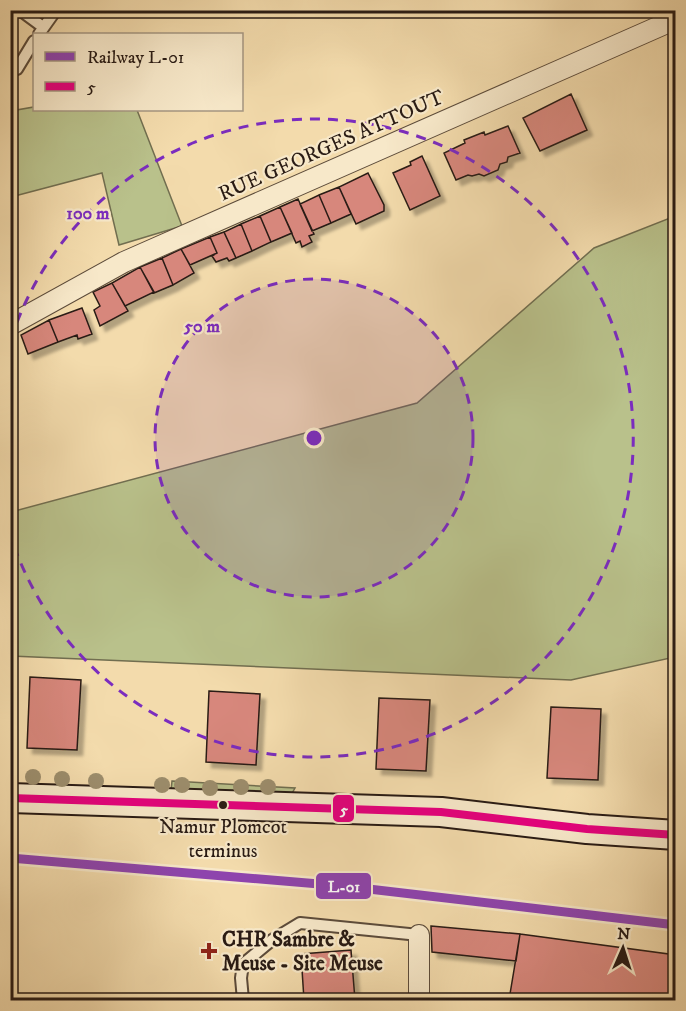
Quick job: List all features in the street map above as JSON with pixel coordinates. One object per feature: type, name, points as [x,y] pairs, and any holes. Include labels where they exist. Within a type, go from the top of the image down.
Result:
[{"type":"street","name":"RUE GEORGES ATTOUT","points":[[10,324],[124,262],[675,19]]},
{"type":"street","points":[[10,798],[441,812],[587,829],[675,835]]},
{"type":"street","points":[[418,935],[419,1000]]},
{"type":"lane","points":[[20,10],[41,31],[56,10]]},
{"type":"lane","points":[[10,70],[17,69],[33,43]]},
{"type":"lane","points":[[243,1000],[241,978],[243,964],[272,940],[300,923],[418,935]]},
{"type":"green space","points":[[33,107],[33,111],[137,111],[182,226],[119,245],[102,173],[11,197],[11,111]]},
{"type":"green space","points":[[675,216],[675,657],[571,680],[11,656],[11,512],[417,403],[594,248]]},
{"type":"green space","points":[[172,781],[295,788],[291,795],[171,791]]},
{"type":"building","points":[[571,94],[587,130],[540,151],[523,118]]},
{"type":"building","points":[[508,126],[520,153],[508,157],[507,162],[500,164],[498,170],[484,176],[468,175],[456,180],[444,153],[465,143],[464,140]]},
{"type":"building","points":[[422,156],[440,196],[410,210],[393,173],[411,165],[410,162]]},
{"type":"building","points":[[368,173],[384,205],[384,211],[356,224],[339,187]]},
{"type":"building","points":[[339,187],[351,214],[331,223],[319,195]]},
{"type":"building","points":[[319,195],[331,223],[312,231],[300,204]]},
{"type":"building","points":[[298,199],[314,234],[309,236],[312,242],[302,247],[300,241],[296,243],[280,207]]},
{"type":"building","points":[[280,207],[292,233],[271,242],[260,216]]},
{"type":"building","points":[[260,216],[271,242],[252,251],[241,224]]},
{"type":"building","points":[[241,224],[252,251],[236,258],[224,232]]},
{"type":"building","points":[[224,232],[236,258],[216,262],[212,256],[217,253],[210,237]]},
{"type":"building","points":[[210,237],[217,253],[190,265],[181,249]]},
{"type":"building","points":[[181,249],[194,273],[173,285],[162,258]]},
{"type":"building","points":[[162,258],[173,285],[154,293],[140,267]]},
{"type":"building","points":[[140,267],[154,292],[125,306],[112,283]]},
{"type":"building","points":[[112,283],[128,311],[100,326],[94,310],[100,306],[93,292]]},
{"type":"building","points":[[82,308],[92,334],[78,339],[77,335],[58,342],[49,320]]},
{"type":"building","points":[[49,320],[58,342],[28,354],[21,335]]},
{"type":"building","points":[[30,677],[81,680],[77,750],[27,748]]},
{"type":"building","points":[[209,691],[260,694],[256,765],[206,762]]},
{"type":"building","points":[[379,698],[430,700],[426,771],[376,769]]},
{"type":"building","points":[[551,707],[601,709],[598,780],[547,778]]},
{"type":"building","points":[[431,926],[520,934],[516,961],[432,952]]},
{"type":"building","points":[[520,934],[676,955],[676,1000],[509,1000]]},
{"type":"building","points":[[351,950],[355,1000],[304,1000],[301,954]]},
{"type":"rail line","name":"L-01","points":[[10,858],[343,886],[676,925]]},
{"type":"transit line","name":"5","points":[[10,798],[441,812],[587,829],[676,835]]},
{"type":"place","name":"Namur Plomcot terminus","points":[[223,805]]},
{"type":"place","name":"CHR Sambre & Meuse - Site Meuse","points":[[209,951]]}]
